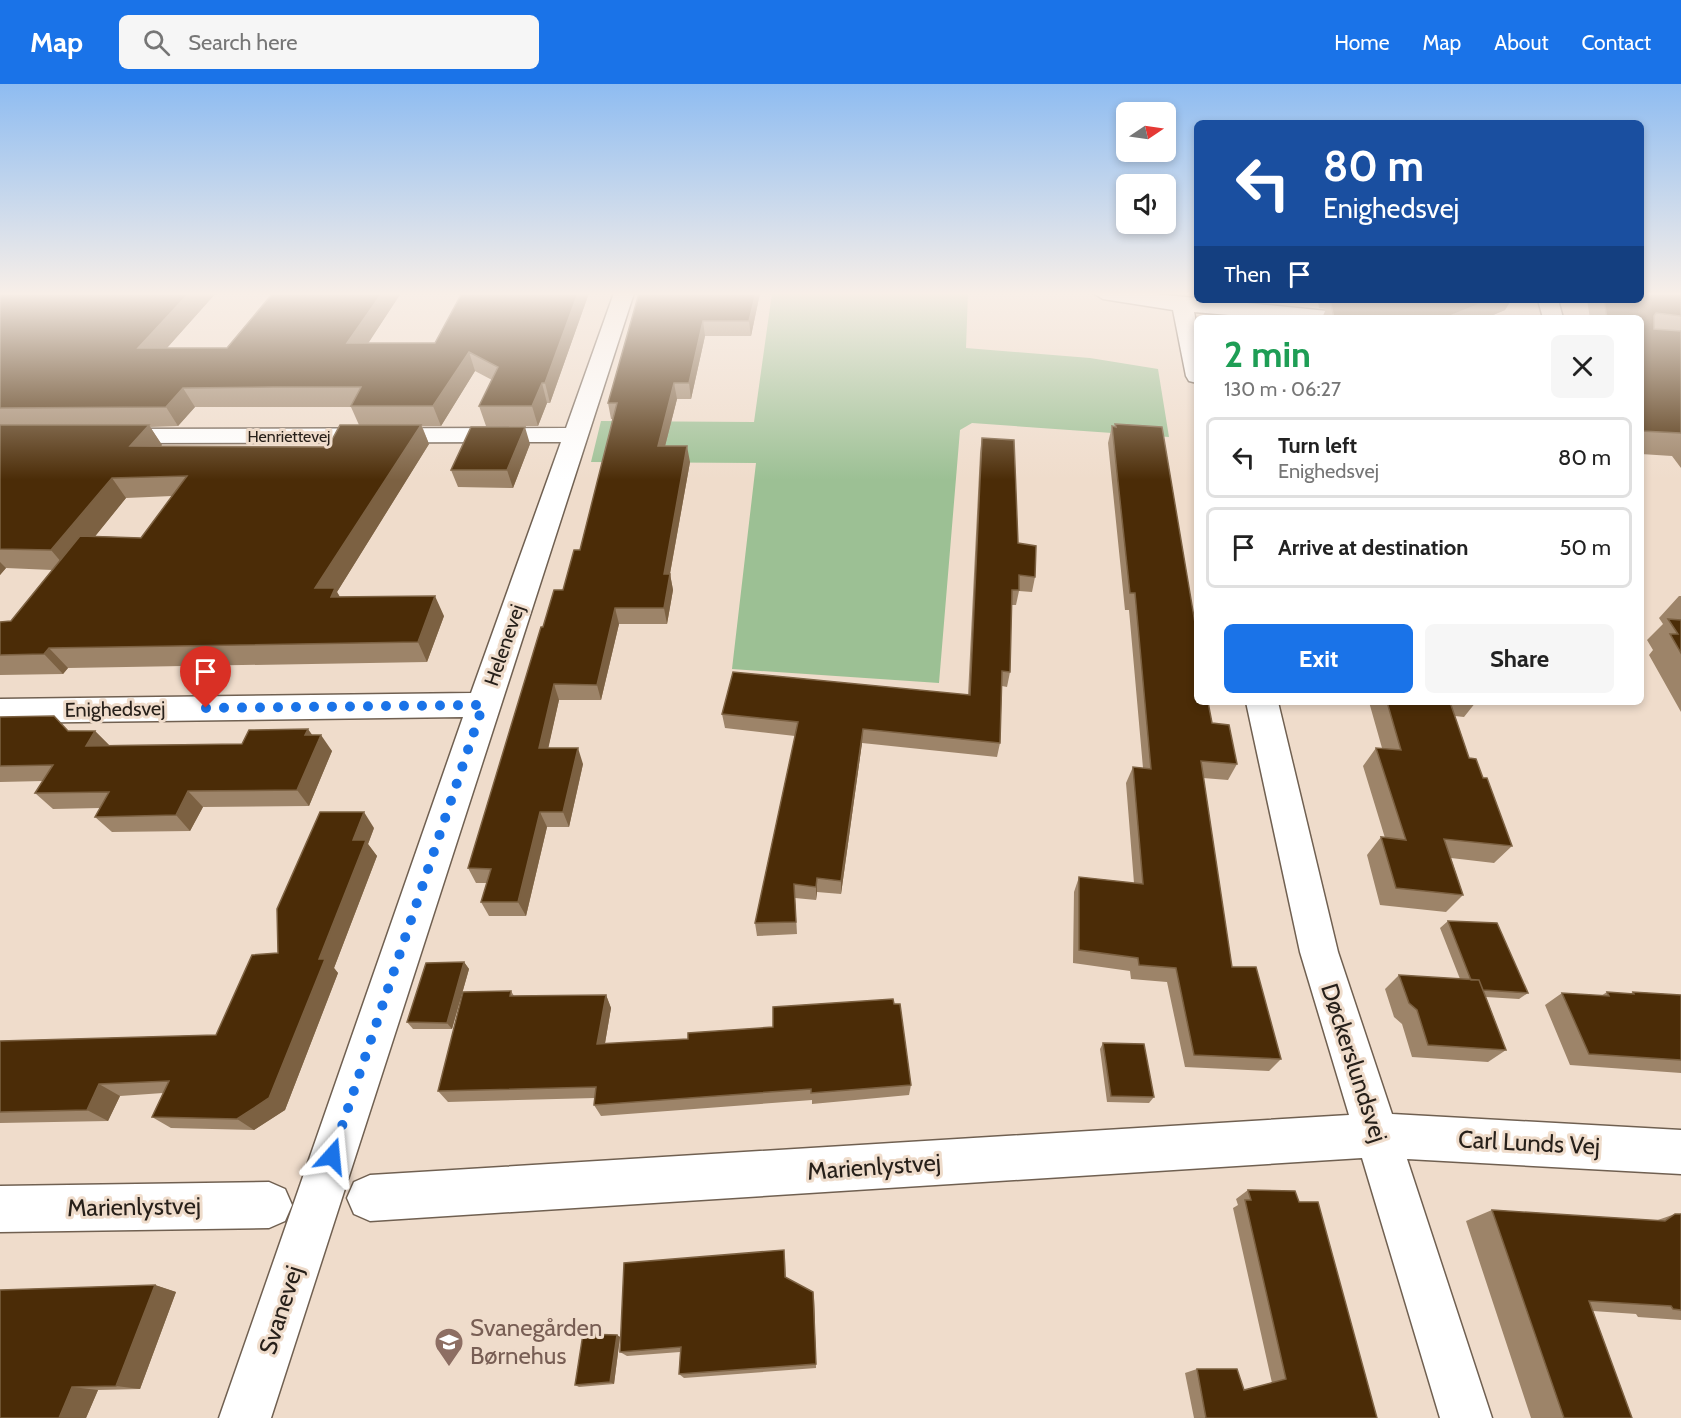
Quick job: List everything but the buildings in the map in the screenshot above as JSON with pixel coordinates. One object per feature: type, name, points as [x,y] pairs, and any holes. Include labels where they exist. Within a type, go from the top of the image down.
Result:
[{"type":"street","name":"Helenevej","points":[[317,1202],[483,705],[603,355]]},
{"type":"street","name":"Henriettevej","points":[[83,436],[577,435]]},
{"type":"street","name":"Enighedsvej","points":[[0,711],[483,705]]},
{"type":"street","name":"Døckerslundsvej","points":[[1263,705],[1319,952],[1466,1418]]},
{"type":"street","name":"Carl Lunds Vej","points":[[1377,1135],[1681,1152]]},
{"type":"street","name":"Marienlystvej","points":[[370,1198],[1377,1135]]},
{"type":"street","name":"Svanevej","points":[[245,1418],[317,1202]]},
{"type":"street","name":"Marienlystvej","points":[[0,1209],[269,1205]]},
{"type":"green space","points":[[763,355],[1056,355],[1090,358],[1158,369],[1169,437],[972,423],[960,430],[939,683],[732,669],[756,463],[591,462],[601,421],[754,422]]},
{"type":"place","name":"Svanegården Børnehus","points":[[449,1368]]},
{"type":"route","points":[[206,708],[483,705],[332,1156]]}]
